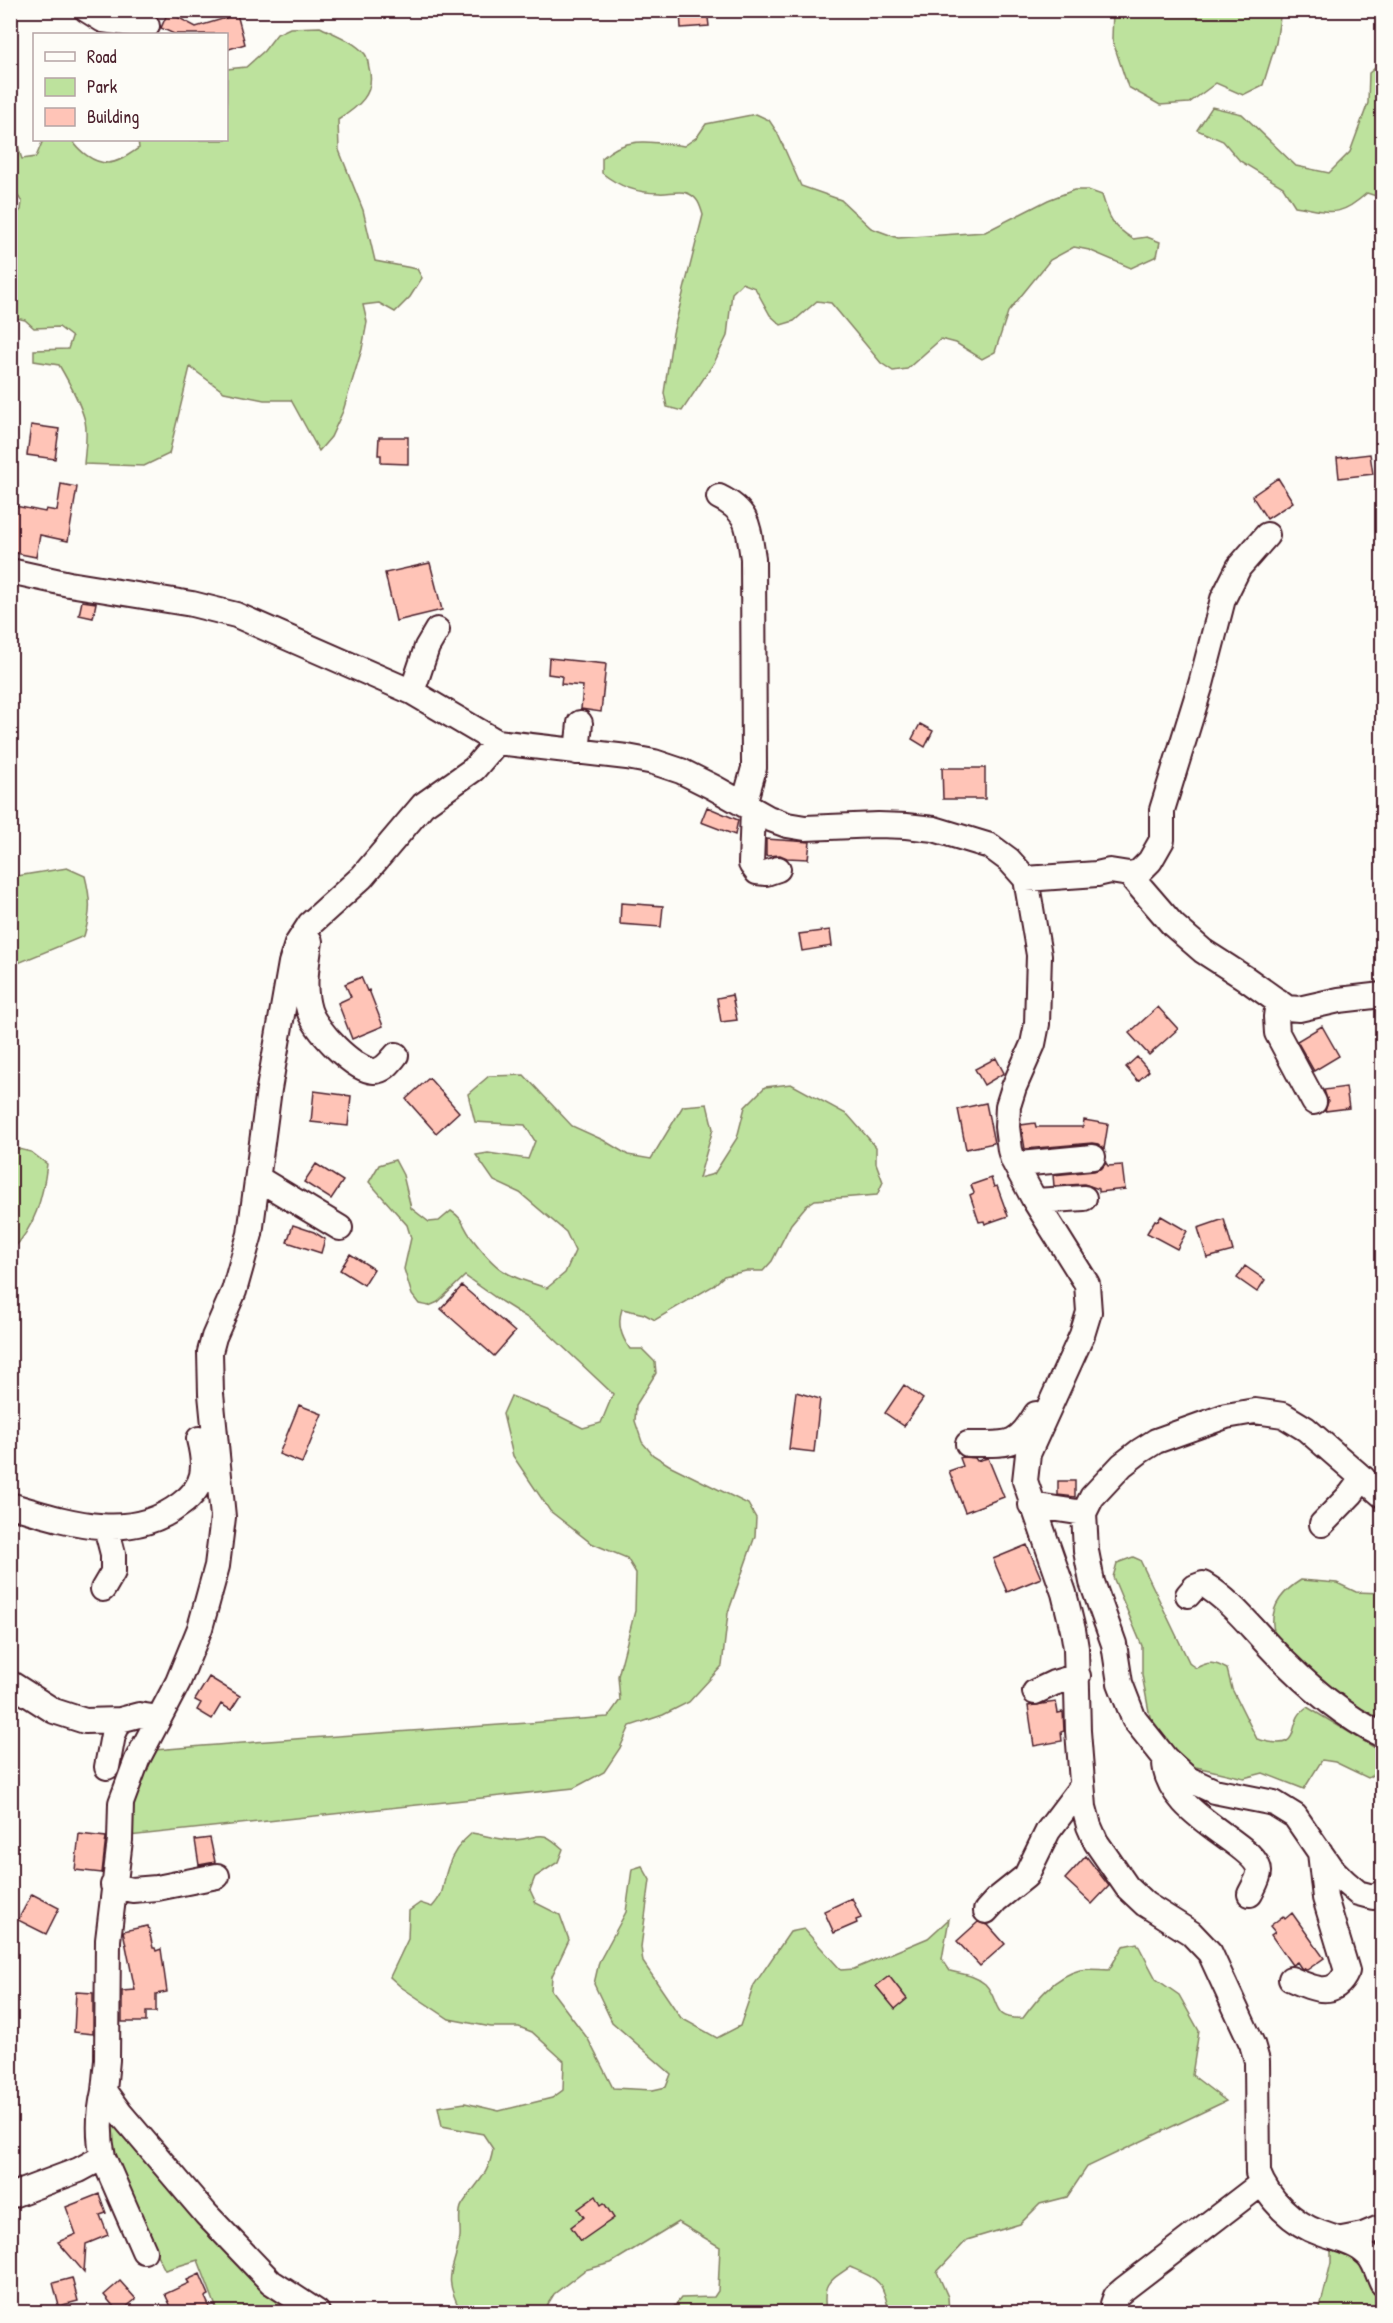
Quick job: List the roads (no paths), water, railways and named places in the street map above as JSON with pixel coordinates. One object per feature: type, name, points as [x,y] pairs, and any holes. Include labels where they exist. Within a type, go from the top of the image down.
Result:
[{"type":"street","points":[[87,10],[103,20],[147,26]]},
{"type":"street","points":[[719,497],[735,505],[741,511],[748,528],[753,558],[754,768],[748,807],[750,864],[757,872],[766,873],[778,869]]},
{"type":"street","points":[[1026,879],[1110,871],[1129,874],[1139,872],[1150,861],[1162,840],[1162,810],[1207,664],[1222,599],[1239,567],[1267,535]]},
{"type":"street","points":[[10,571],[79,586],[192,604],[236,615],[412,693],[498,742],[654,762],[681,771],[787,825],[805,828],[878,825],[934,829],[990,846],[1009,860],[1026,879],[1039,955],[1036,1024],[1034,1044],[1014,1087],[1008,1106],[1007,1127],[1013,1160],[1035,1201],[1087,1284],[1089,1312],[1082,1335],[1028,1454],[1024,1481],[1064,1593],[1075,1639],[1082,1786],[1089,1826],[1096,1842],[1121,1879],[1145,1904],[1202,1942],[1217,1967],[1252,2044],[1257,2061],[1258,2173],[1262,2183],[1283,2209],[1302,2226],[1342,2239],[1368,2254],[1383,2283]]},
{"type":"street","points":[[412,693],[427,647],[437,630]]},
{"type":"street","points":[[577,752],[580,723]]},
{"type":"street","points":[[144,2251],[103,2157],[100,2141],[101,2107],[107,2060],[108,1940],[120,1840],[121,1803],[137,1760],[178,1682],[200,1628],[218,1566],[223,1517],[211,1394],[210,1352],[234,1291],[247,1246],[259,1179],[269,1089],[286,981],[297,944],[310,924],[363,877],[423,805],[474,769],[498,742]]},
{"type":"street","points":[[1129,874],[1173,925],[1203,951],[1287,1008],[1299,1009],[1339,1000],[1383,995]]},
{"type":"street","points":[[310,924],[305,993],[315,1025],[334,1045],[367,1069],[376,1071],[388,1065],[396,1055]]},
{"type":"street","points":[[1278,1001],[1277,1033],[1314,1102]]},
{"type":"street","points":[[1013,1160],[1020,1164],[1093,1157]]},
{"type":"street","points":[[259,1179],[340,1228]]},
{"type":"street","points":[[1035,1201],[1084,1198]]},
{"type":"street","points":[[968,1444],[1000,1443],[1015,1440],[1025,1433],[1069,1365]]},
{"type":"street","points":[[1379,1898],[1358,1893],[1345,1882],[1330,1867],[1295,1816],[1274,1803],[1215,1791],[1188,1779],[1165,1758],[1134,1719],[1120,1683],[1114,1644],[1092,1582],[1086,1551],[1084,1513],[1092,1497],[1122,1465],[1156,1441],[1226,1416],[1255,1411],[1283,1414],[1306,1429],[1383,1495]]},
{"type":"street","points":[[10,1505],[78,1524],[106,1527],[135,1525],[167,1515],[189,1498],[201,1482],[204,1460],[198,1434]]},
{"type":"street","points":[[1322,1524],[1363,1478]]},
{"type":"street","points":[[1031,1504],[1084,1513]]},
{"type":"street","points":[[103,1588],[113,1572],[113,1554],[106,1527]]},
{"type":"street","points":[[1188,1595],[1195,1587],[1203,1584],[1214,1590],[1303,1679],[1355,1720],[1383,1735]]},
{"type":"street","points":[[1035,1692],[1054,1683],[1078,1676]]},
{"type":"street","points":[[10,1683],[54,1711],[85,1721],[120,1720],[139,1715],[159,1718]]},
{"type":"street","points":[[106,1767],[113,1735],[120,1720]]},
{"type":"street","points":[[1165,1758],[1164,1769],[1168,1784],[1210,1827],[1245,1852],[1257,1864],[1259,1872],[1250,1894]]},
{"type":"street","points":[[986,1911],[1026,1876],[1048,1831],[1082,1786]]},
{"type":"street","points":[[1292,1979],[1309,1987],[1324,1990],[1336,1988],[1344,1980],[1347,1971],[1325,1898],[1320,1852]]},
{"type":"street","points":[[113,1885],[132,1890],[217,1876]]},
{"type":"street","points":[[104,2091],[120,2114],[206,2214],[271,2282],[316,2313]]},
{"type":"street","points":[[10,2196],[79,2170],[103,2157]]},
{"type":"street","points":[[1113,2304],[1116,2296],[1124,2289],[1262,2183]]},
{"type":"street","points":[[1342,2239],[1363,2235],[1383,2227]]}]
